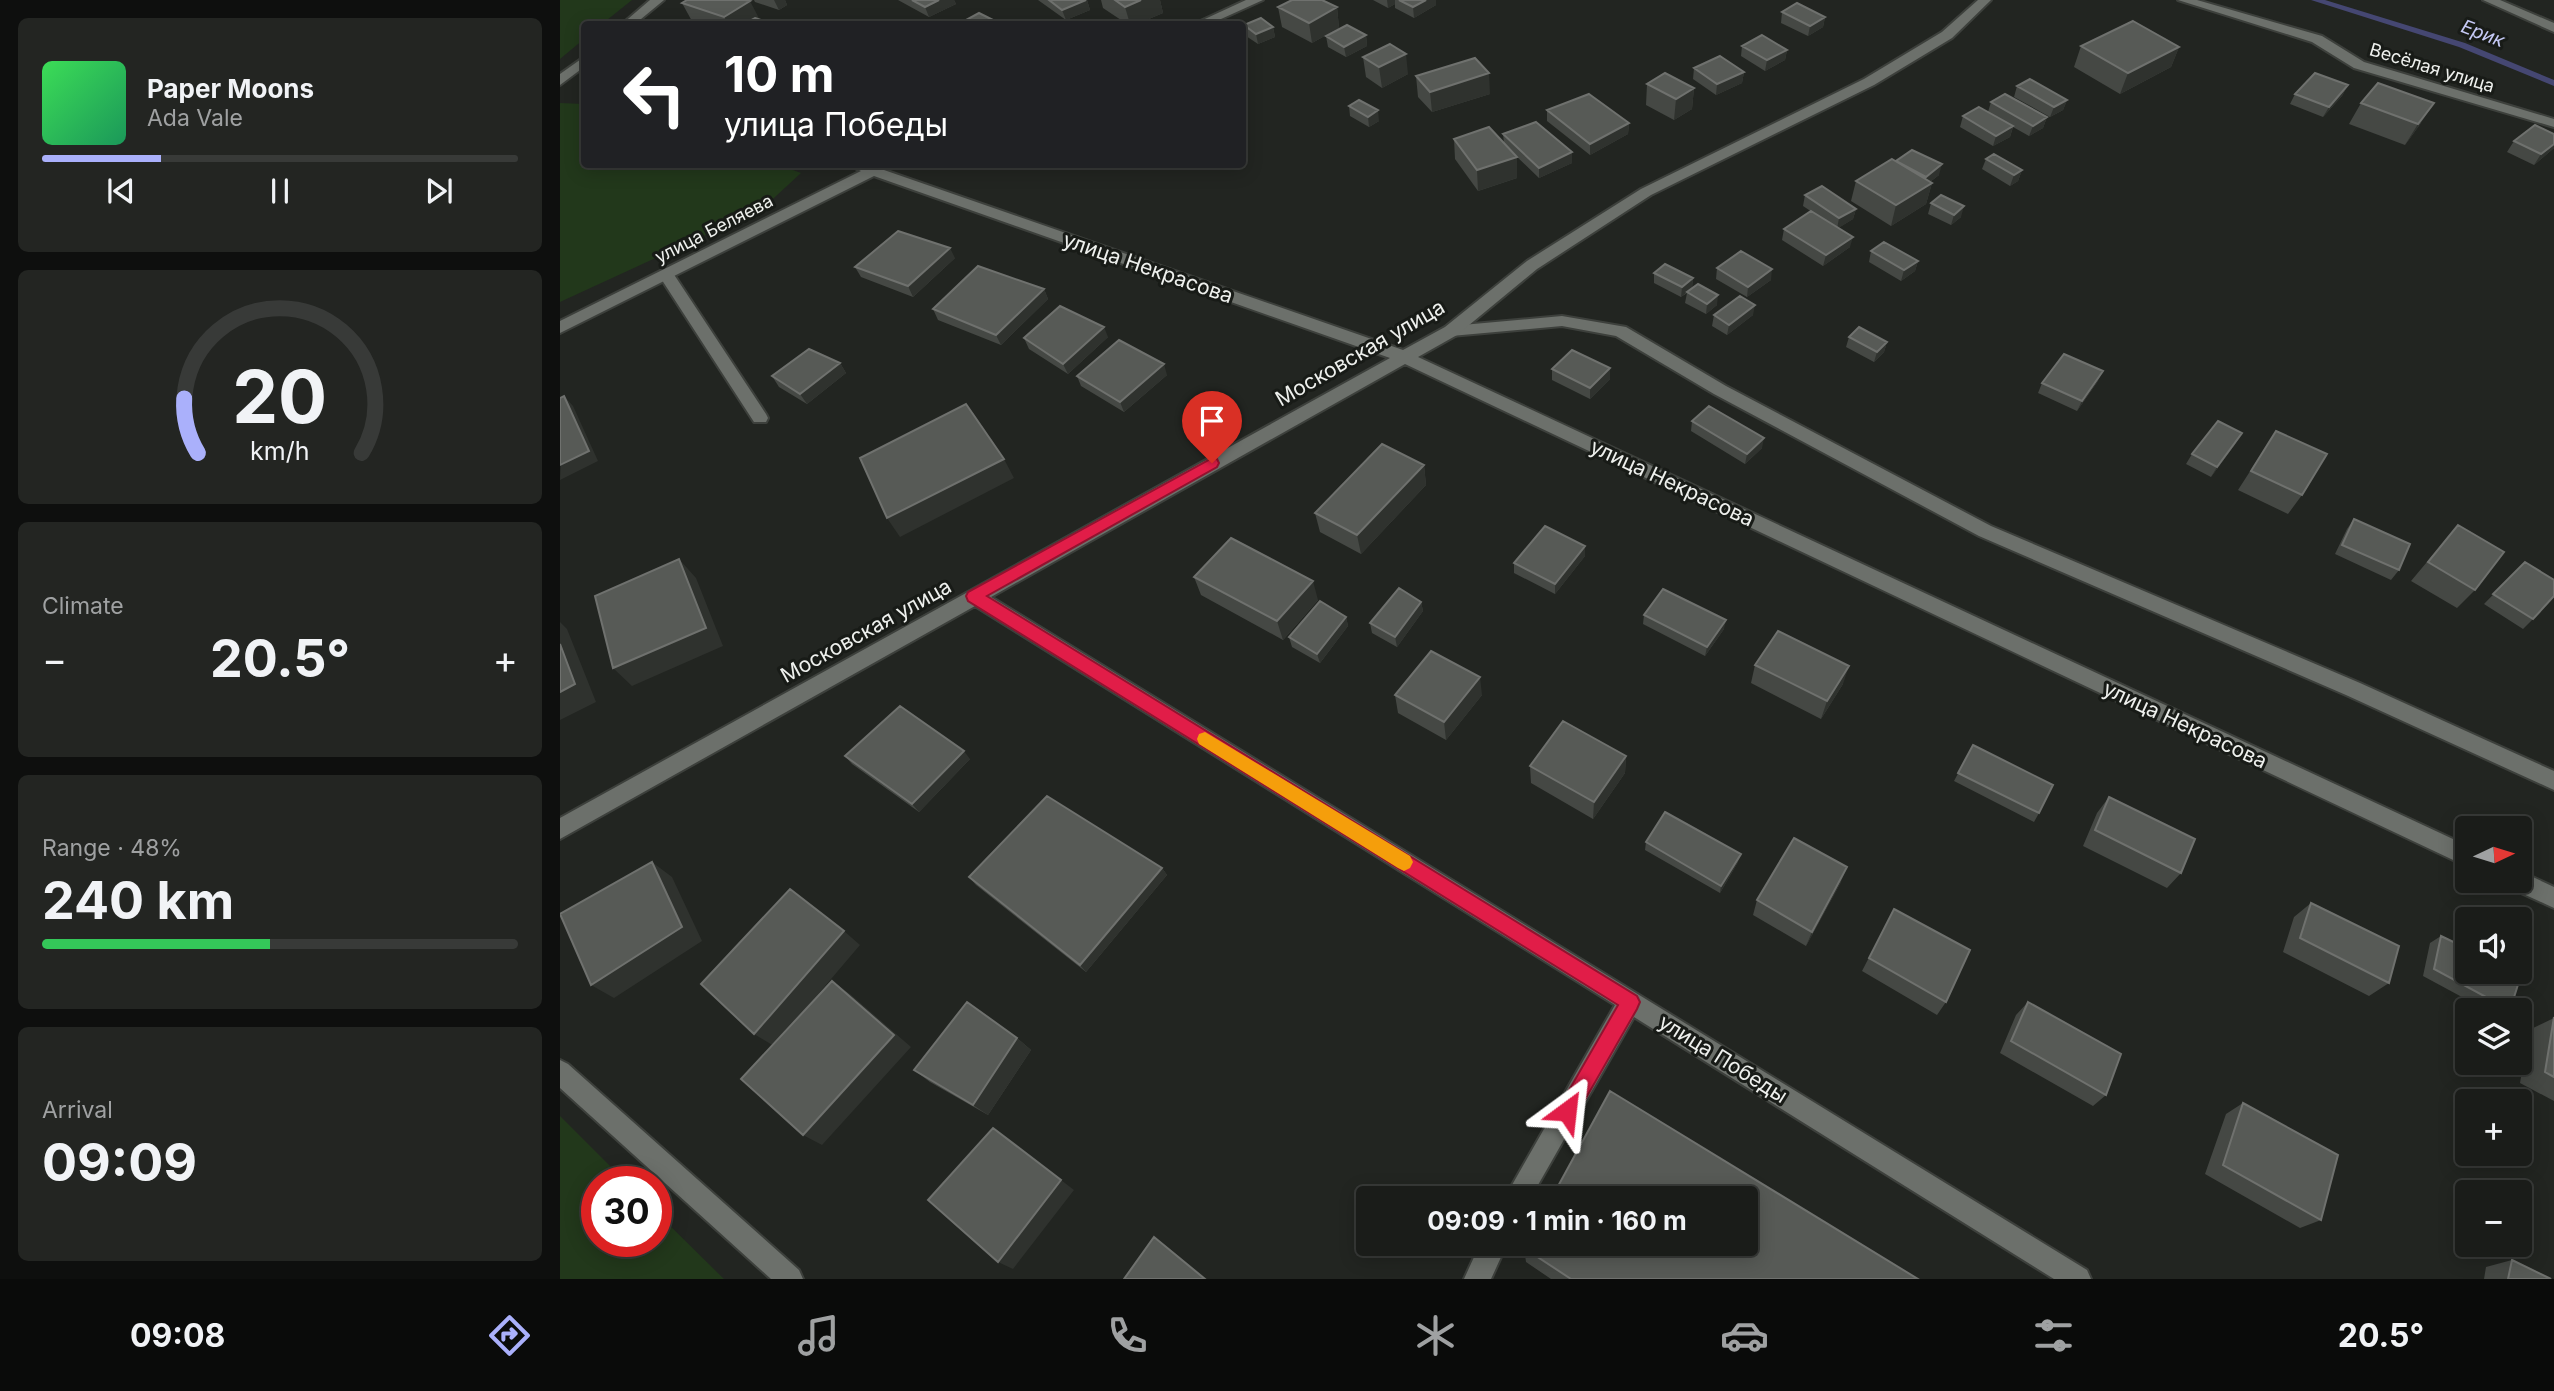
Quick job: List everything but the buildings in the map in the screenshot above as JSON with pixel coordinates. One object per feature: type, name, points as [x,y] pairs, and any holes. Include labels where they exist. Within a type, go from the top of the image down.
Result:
[{"type":"street","points":[[632,21],[658,0]]},
{"type":"street","points":[[1207,21],[1257,0]]},
{"type":"street","name":"Московская улица","points":[[560,829],[1451,331],[1532,265],[1646,192],[1869,82],[1947,35],[1986,0]]},
{"type":"street","name":"Весёлая улица","points":[[2184,0],[2318,39],[2359,65],[2554,123]]},
{"type":"street","points":[[2489,0],[2554,28]]},
{"type":"street","points":[[560,81],[581,66]]},
{"type":"street","name":"улица Беляева","points":[[560,328],[878,168]]},
{"type":"street","name":"улица Некрасова","points":[[878,168],[1402,356],[2455,852]]},
{"type":"street","points":[[666,274],[760,418]]},
{"type":"street","points":[[1451,331],[1562,321],[1620,331],[1720,390],[1985,531],[2340,684],[2554,781]]},
{"type":"street","name":"улица Победы","points":[[974,596],[2078,1279]]},
{"type":"street","points":[[2532,888],[2554,898]]},
{"type":"street","points":[[1524,1186],[1630,1002]]},
{"type":"street","points":[[560,1072],[790,1279]]},
{"type":"street","points":[[1477,1279],[1488,1256]]},
{"type":"green space","points":[[560,0],[632,0],[606,21],[581,21],[581,42],[560,59]]},
{"type":"green space","points":[[560,103],[581,104],[581,168],[787,168],[801,173],[762,209],[560,302]]},
{"type":"green space","points":[[560,1116],[610,1166],[581,1166],[581,1257],[672,1257],[672,1228],[724,1279],[560,1279]]},
{"type":"waterway","name":"Ерик","points":[[2316,0],[2462,45],[2554,83]]},
{"type":"slow traffic","points":[[1205,739],[1404,862]]},
{"type":"route","points":[[1212,463],[974,596],[1630,1002],[1567,1111]]}]
